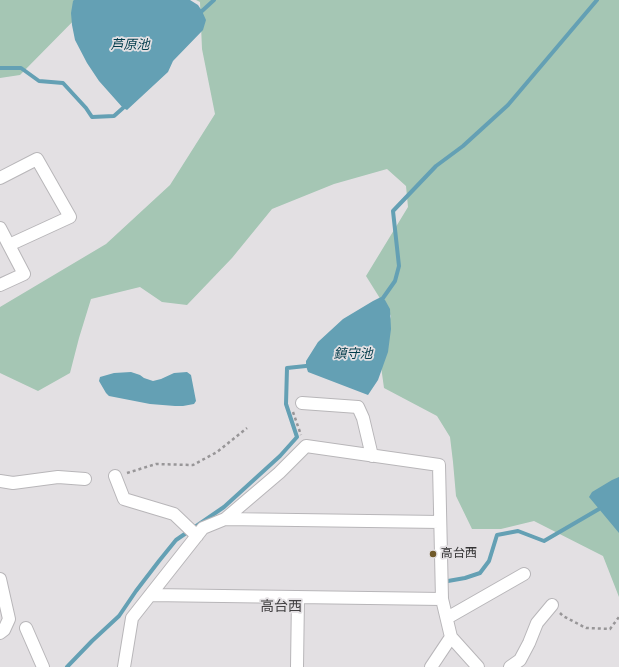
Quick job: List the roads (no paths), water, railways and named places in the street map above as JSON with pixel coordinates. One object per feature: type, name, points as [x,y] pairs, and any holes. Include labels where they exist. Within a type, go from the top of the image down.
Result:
[{"type":"street","points":[[0,178],[37,159],[70,216],[9,245]]},
{"type":"street","points":[[0,228],[24,274],[0,285]]},
{"type":"street","points":[[302,403],[358,407],[364,418],[372,456]]},
{"type":"street","points":[[124,667],[132,618],[203,528],[225,519],[279,473],[306,446],[439,464],[442,599],[451,637],[478,667]]},
{"type":"street","points":[[115,476],[124,499],[174,514],[197,536]]},
{"type":"street","points":[[0,481],[13,483],[58,477],[85,480]]},
{"type":"street","points":[[225,519],[440,522]]},
{"type":"street","points":[[447,618],[524,574]]},
{"type":"street","points":[[0,580],[9,619],[4,630],[0,633]]},
{"type":"street","points":[[150,595],[442,599]]},
{"type":"street","points":[[297,667],[298,597]]},
{"type":"street","points":[[510,667],[520,660],[537,623],[552,604]]},
{"type":"street","points":[[26,628],[43,667]]},
{"type":"street","points":[[431,667],[451,637]]},
{"type":"water","name":"芦原池","points":[[74,0],[190,0],[198,5],[206,20],[203,30],[173,61],[168,72],[127,110],[123,108],[99,81],[87,63],[75,40],[71,13]]},
{"type":"water","name":"鎮守池","points":[[381,297],[385,300],[390,309],[391,329],[388,352],[378,380],[368,395],[308,372],[306,361],[318,342],[343,319]]},
{"type":"water","points":[[131,372],[153,381],[174,373],[187,372],[191,375],[196,401],[194,404],[175,406],[150,404],[109,396],[99,381],[100,377],[114,373]]},
{"type":"water","points":[[619,477],[619,533],[589,497],[592,492]]},
{"type":"waterway","points":[[202,11],[214,0]]},
{"type":"waterway","points":[[383,298],[395,281],[399,266],[393,211],[436,166],[463,146],[508,105],[597,0]]},
{"type":"waterway","points":[[0,68],[21,68],[39,81],[63,83],[86,108],[92,117],[114,116],[123,108]]},
{"type":"waterway","points":[[67,667],[119,616],[136,591],[176,540],[224,507],[280,456],[297,437],[286,404],[287,368],[306,366]]},
{"type":"waterway","points":[[448,581],[465,578],[480,573],[489,561],[497,535],[518,531],[544,541],[599,509]]},
{"type":"place","name":"高台西","points":[[433,554]]},
{"type":"district","name":"高台西","points":[[281,607]]}]
